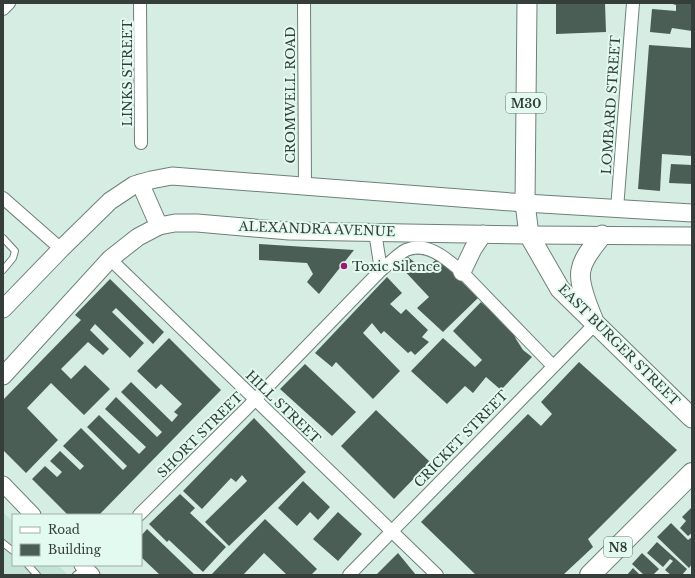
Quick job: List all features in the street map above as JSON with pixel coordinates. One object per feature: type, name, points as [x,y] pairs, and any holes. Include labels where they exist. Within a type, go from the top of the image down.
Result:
[{"type":"highway","name":"N8","points":[[590,575],[692,473]]},
{"type":"main road","name":"M30","points":[[525,203],[527,3]]},
{"type":"main road","points":[[6,303],[110,201],[134,185],[172,176],[525,203],[692,212]]},
{"type":"main road","points":[[140,183],[159,226]]},
{"type":"main road","name":"EAST BURGER STREET","points":[[525,203],[529,235],[560,289],[594,324],[692,418]]},
{"type":"main road","name":"ALEXANDRA AVENUE","points":[[3,376],[110,259],[138,237],[159,226],[175,223],[197,223],[289,231],[692,236]]},
{"type":"main road","points":[[462,272],[473,249],[483,234]]},
{"type":"main road","points":[[594,324],[582,287],[580,270],[588,254],[602,235]]},
{"type":"street","points":[[3,9],[9,3]]},
{"type":"street","name":"LINKS STREET","points":[[140,3],[141,143]]},
{"type":"street","name":"CROMWELL ROAD","points":[[304,3],[305,187]]},
{"type":"street","name":"LOMBARD STREET","points":[[617,209],[632,3]]},
{"type":"street","points":[[3,198],[61,249]]},
{"type":"street","points":[[375,232],[381,270]]},
{"type":"street","name":"SHORT STREET","points":[[140,514],[256,400],[381,270],[406,250],[420,248],[427,249],[443,256],[462,272]]},
{"type":"street","name":"HILL STREET","points":[[110,259],[437,575]]},
{"type":"street","points":[[462,272],[553,366]]},
{"type":"street","name":"CRICKET STREET","points":[[348,575],[594,324]]},
{"type":"street","points":[[3,484],[32,514]]},
{"type":"lane","points":[[3,238],[15,251],[13,258],[3,270]]},
{"type":"lane","points":[[3,543],[12,550]]},
{"type":"lane","points":[[29,566],[38,575]]},
{"type":"shaded area","points":[[3,512],[12,521],[12,566],[59,566],[68,575],[3,575]]},
{"type":"building","points":[[556,3],[605,3],[606,32],[556,34]]},
{"type":"building","points":[[669,3],[692,3],[692,31],[672,28],[670,34],[650,32],[652,9],[676,11],[676,5]]},
{"type":"building","points":[[649,45],[692,48],[692,156],[662,154],[660,191],[638,189]]},
{"type":"building","points":[[671,164],[692,165],[692,184],[669,183]]},
{"type":"building","points":[[259,244],[354,250],[319,294],[307,282],[313,274],[307,263],[259,260]]},
{"type":"building","points":[[408,257],[424,270],[438,258],[478,298],[443,332],[417,308],[429,297],[400,266]]},
{"type":"building","points":[[387,277],[402,293],[390,304],[401,314],[406,309],[428,330],[422,337],[429,342],[415,355],[411,351],[408,353],[384,331],[381,334],[372,323],[363,333],[400,371],[373,399],[336,362],[332,367],[315,353]]},
{"type":"building","points":[[110,279],[164,332],[153,344],[116,308],[112,312],[144,343],[130,358],[95,324],[90,330],[109,349],[103,355],[88,342],[61,369],[71,379],[85,365],[110,389],[84,415],[51,383],[27,408],[58,440],[26,473],[3,450],[3,400],[81,320],[75,315]]},
{"type":"building","points":[[481,302],[512,330],[523,350],[532,357],[501,390],[486,377],[473,393],[465,386],[447,404],[411,371],[443,338],[475,367],[482,360],[453,331]]},
{"type":"building","points":[[169,338],[221,390],[100,514],[67,514],[32,479],[45,466],[57,477],[62,472],[50,461],[60,451],[80,470],[84,466],[63,446],[81,428],[123,470],[127,466],[87,427],[99,415],[139,454],[146,447],[105,409],[116,397],[157,437],[162,432],[121,392],[131,382],[172,422],[178,415],[174,412],[182,404],[161,384],[156,389],[137,371]]},
{"type":"building","points":[[579,362],[677,450],[588,539],[593,547],[563,575],[476,575],[421,522],[528,414],[541,426],[552,414],[541,402]]},
{"type":"building","points":[[305,364],[356,412],[332,436],[280,389]]},
{"type":"building","points":[[376,410],[430,462],[394,499],[341,446]]},
{"type":"building","points":[[254,418],[306,472],[229,546],[205,522],[247,481],[242,475],[236,482],[231,478],[202,509],[183,491]]},
{"type":"building","points":[[303,481],[330,507],[318,520],[310,512],[297,526],[278,508]]},
{"type":"building","points":[[180,494],[195,508],[190,513],[226,547],[203,572],[169,540],[167,542],[149,524]]},
{"type":"building","points":[[692,507],[692,533],[688,536],[680,528],[686,521],[682,517]]},
{"type":"building","points":[[338,512],[362,534],[338,561],[313,539]]},
{"type":"building","points":[[265,519],[317,569],[311,575],[287,575],[264,553],[243,575],[211,575]]},
{"type":"building","points":[[671,523],[688,540],[692,537],[692,564],[689,568],[657,537]]},
{"type":"building","points":[[147,529],[195,575],[160,575],[142,558],[142,535]]},
{"type":"building","points":[[657,542],[687,569],[682,575],[671,575],[665,570],[673,561],[670,559],[663,567],[647,553]]},
{"type":"building","points":[[398,553],[416,575],[376,575]]},
{"type":"building","points":[[642,553],[659,569],[653,575],[644,575],[632,564]]},
{"type":"building","points":[[633,568],[640,575],[627,575]]},
{"type":"place","name":"Toxic Silence","points":[[344,266]]}]
